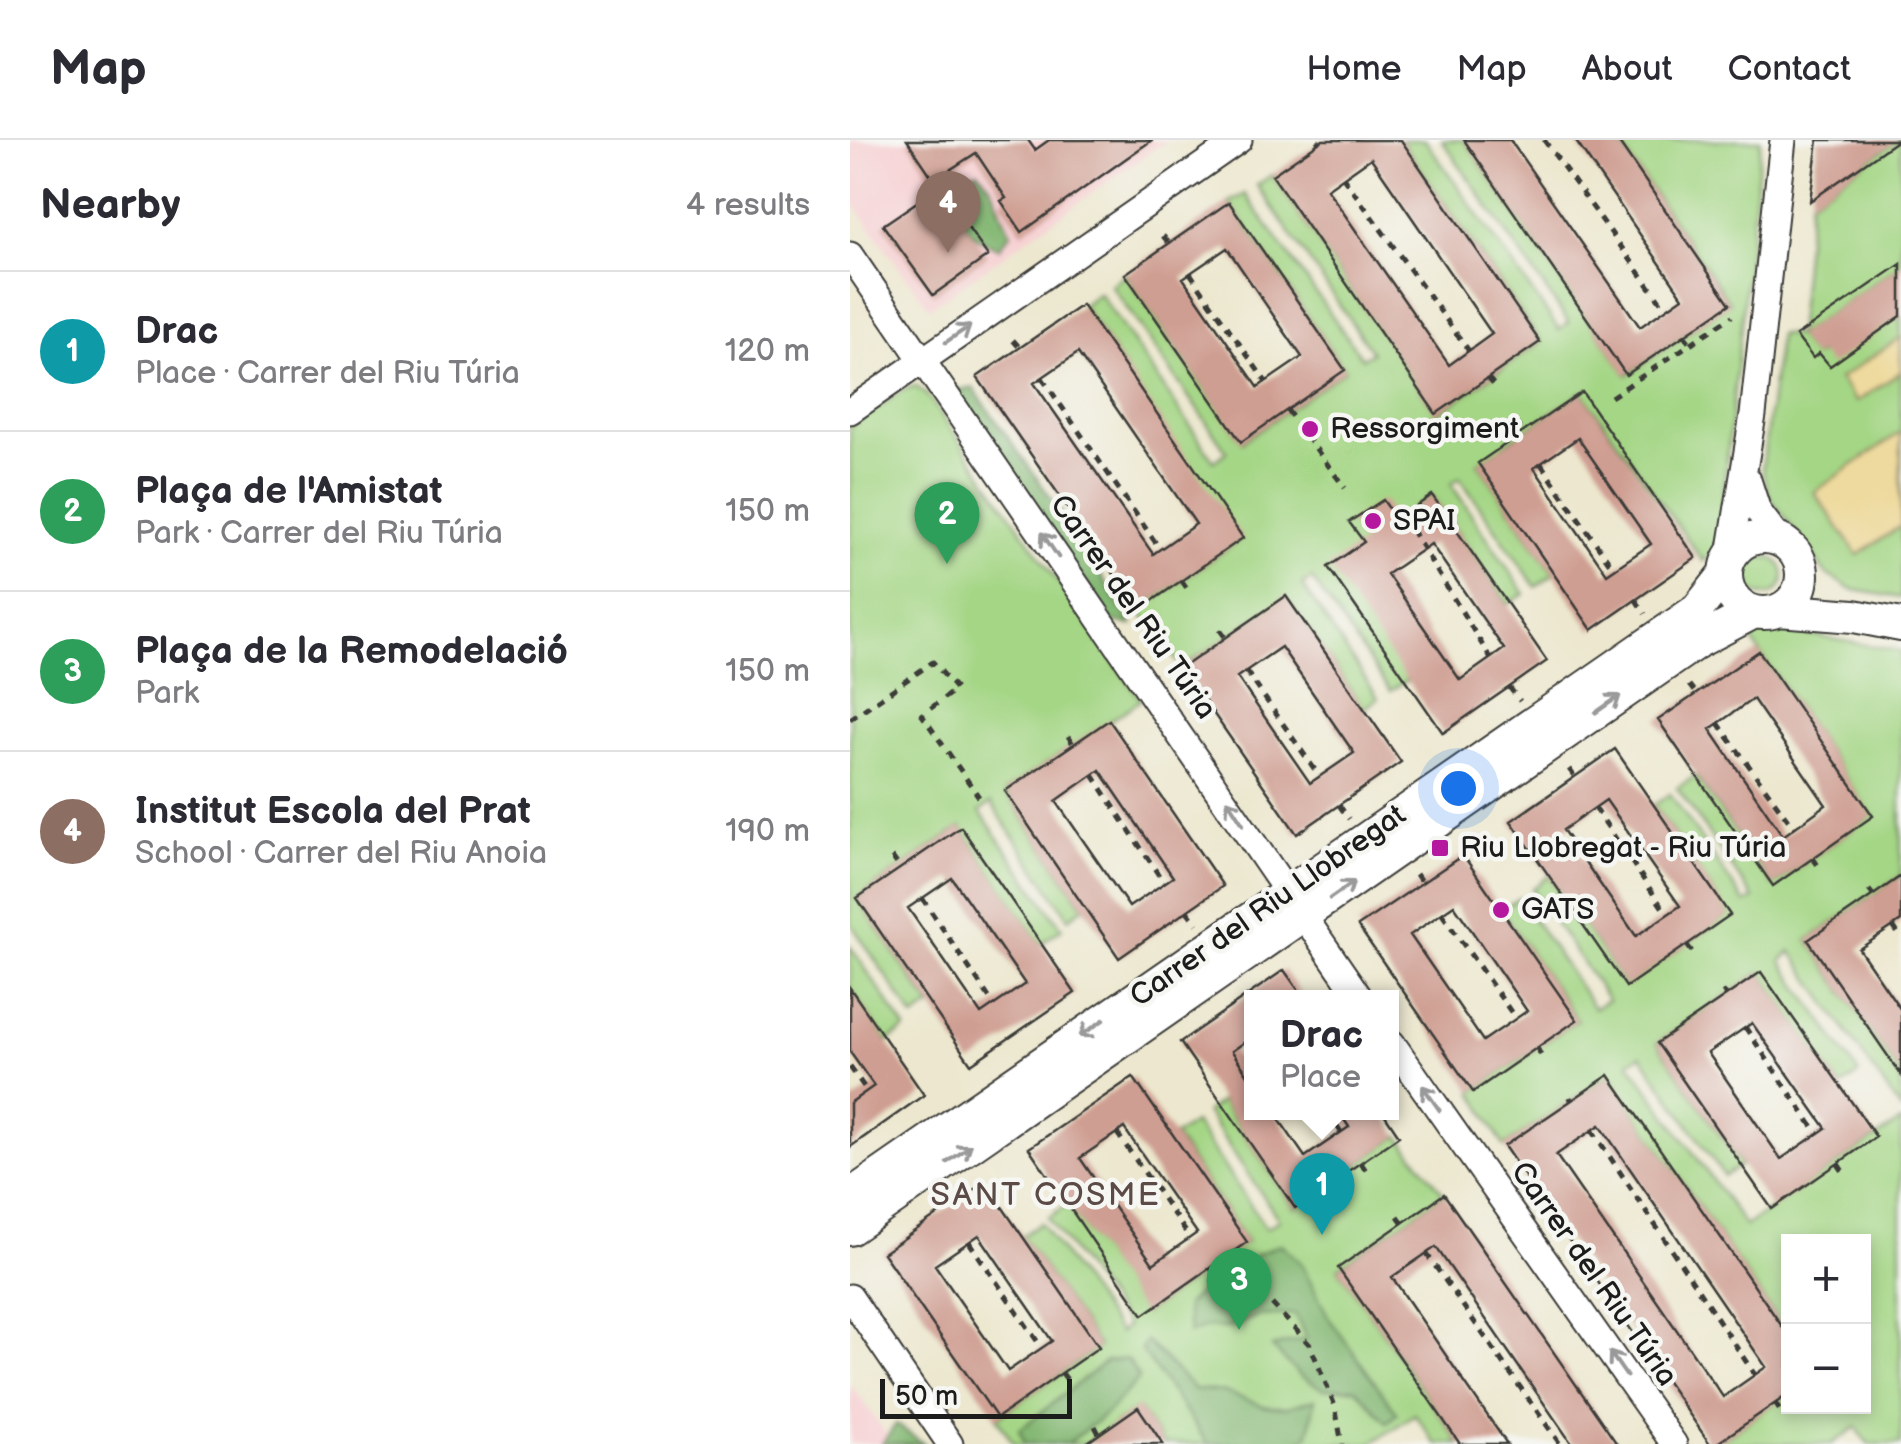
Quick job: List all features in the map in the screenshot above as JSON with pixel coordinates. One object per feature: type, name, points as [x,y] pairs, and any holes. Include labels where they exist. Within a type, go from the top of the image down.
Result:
[{"type":"street","points":[[850,411],[1239,140]]},
{"type":"street","points":[[1783,140],[1747,460],[1728,567],[1734,598],[1767,611],[1854,616],[1901,625]]},
{"type":"street","name":"Carrer del Riu Túria","points":[[850,256],[1220,788],[1354,990]]},
{"type":"street","points":[[1747,460],[1749,489],[1769,529],[1791,548],[1802,569],[1835,608],[1854,616]]},
{"type":"street","points":[[1728,567],[1746,542],[1769,537],[1781,541]]},
{"type":"street","name":"Carrer del Riu Llobregat","points":[[850,1230],[1697,610],[1728,567]]},
{"type":"street","points":[[1767,611],[1798,593],[1802,569]]},
{"type":"street","name":"Carrer del Riu Llobregat","points":[[850,1196],[1697,642],[1767,611]]},
{"type":"street","name":"Carrer del Riu Túria","points":[[1399,1053],[1674,1444]]},
{"type":"street","points":[[850,1297],[950,1444]]},
{"type":"path","points":[[1544,140],[1666,309]]},
{"type":"path","points":[[1344,177],[1469,351]]},
{"type":"path","points":[[1163,236],[1168,244]]},
{"type":"path","points":[[1190,273],[1266,382]]},
{"type":"path","points":[[1611,397],[1732,316]]},
{"type":"path","points":[[1684,335],[1691,344]]},
{"type":"path","points":[[1014,340],[1020,348]]},
{"type":"path","points":[[1042,378],[1160,549]]},
{"type":"path","points":[[1488,378],[1494,385]]},
{"type":"path","points":[[1287,410],[1345,488]]},
{"type":"path","points":[[1516,423],[1523,433]]},
{"type":"path","points":[[1541,464],[1614,569]]},
{"type":"path","points":[[1403,516],[1491,658]]},
{"type":"path","points":[[1182,580],[1191,594]]},
{"type":"path","points":[[1636,600],[1648,618]]},
{"type":"path","points":[[1220,630],[1226,638]]},
{"type":"path","points":[[850,719],[933,662],[956,689],[922,715],[979,797]]},
{"type":"path","points":[[1246,671],[1320,777]]},
{"type":"path","points":[[1690,686],[1696,694]]},
{"type":"path","points":[[1510,687],[1523,705]]},
{"type":"path","points":[[1718,723],[1794,828]]},
{"type":"path","points":[[1068,736],[1074,744]]},
{"type":"path","points":[[1568,769],[1575,777]]},
{"type":"path","points":[[1093,775],[1164,883]]},
{"type":"path","points":[[1339,805],[1352,823]]},
{"type":"path","points":[[1595,808],[1667,914]]},
{"type":"path","points":[[892,857],[900,868]]},
{"type":"path","points":[[1813,858],[1820,867]]},
{"type":"path","points":[[1416,874],[1422,883]]},
{"type":"path","points":[[922,898],[994,1005]]},
{"type":"path","points":[[1442,914],[1516,1019]]},
{"type":"path","points":[[1893,926],[1901,938]]},
{"type":"path","points":[[1686,945],[1693,954]]},
{"type":"path","points":[[1745,1028],[1818,1134]]},
{"type":"path","points":[[1537,1048],[1542,1058]]},
{"type":"path","points":[[850,1067],[867,1091]]},
{"type":"path","points":[[1333,1120],[1341,1132]]},
{"type":"path","points":[[1592,1130],[1755,1375]]},
{"type":"path","points":[[1117,1133],[1190,1238]]},
{"type":"path","points":[[1361,1163],[1369,1176]]},
{"type":"path","points":[[1838,1164],[1846,1176]]},
{"type":"path","points":[[942,1200],[946,1209]]},
{"type":"path","points":[[1398,1216],[1402,1223]]},
{"type":"path","points":[[969,1242],[1042,1348]]},
{"type":"path","points":[[1426,1253],[1560,1444]]},
{"type":"path","points":[[1211,1268],[1216,1279]]},
{"type":"path","points":[[1272,1304],[1310,1345],[1335,1406],[1342,1444]]},
{"type":"path","points":[[1062,1373],[1068,1381]]},
{"type":"path","points":[[1775,1403],[1780,1411]]},
{"type":"path","points":[[1095,1426],[1100,1434]]},
{"type":"shaded area","points":[[850,140],[1167,140],[929,308],[850,199]]},
{"type":"shaded area","points":[[850,1384],[862,1400],[893,1444],[850,1444]]},
{"type":"green space","points":[[1401,140],[1425,140],[1559,330],[1569,323],[1442,140],[1464,140],[1627,375],[1730,303],[1617,140],[1761,140],[1717,551],[1703,561],[1582,392],[1478,463],[1554,574],[1536,587],[1460,478],[1451,484],[1525,594],[1508,604],[1432,496],[1364,542],[1407,680],[1390,691],[1312,579],[1302,585],[1378,698],[1364,709],[1286,597],[1182,668],[1139,610],[1240,540],[1082,305],[1099,293],[1214,461],[1227,452],[1111,285],[1125,274],[1242,442],[1345,370],[1229,202],[1245,194],[1362,358],[1372,352],[1257,185],[1272,175],[1437,414],[1541,342]]},
{"type":"green space","points":[[1898,140],[1901,264],[1797,336],[1813,357],[1901,316],[1901,598],[1854,590],[1826,574],[1770,497],[1762,470],[1779,334],[1797,335],[1810,201]]},
{"type":"green space","points":[[978,171],[994,193],[1011,233],[999,248],[966,226],[950,189],[962,177]]},
{"type":"green space","points":[[916,386],[928,396],[1141,700],[1005,791],[1084,907],[1069,918],[991,803],[980,812],[1062,928],[1041,944],[961,827],[857,898],[931,1007],[914,1018],[850,922],[850,427],[905,389]]},
{"type":"green space","points":[[973,388],[1068,522],[1132,625],[1111,622],[954,390]]},
{"type":"green space","points":[[1765,557],[1779,562],[1784,576],[1779,590],[1765,595],[1751,590],[1746,576],[1751,562]]},
{"type":"green space","points":[[1752,625],[1901,651],[1901,876],[1808,940],[1901,1075],[1901,1110],[1791,951],[1781,961],[1859,1074],[1841,1087],[1761,972],[1657,1043],[1741,1165],[1724,1176],[1641,1055],[1629,1062],[1745,1226],[1901,1121],[1901,1444],[1868,1444],[1856,1427],[1832,1444],[1716,1444],[1781,1399],[1781,1414],[1871,1414],[1871,1234],[1781,1234],[1781,1325],[1609,1075],[1504,1146],[1473,1092],[1577,1020],[1501,910],[1519,898],[1594,1008],[1608,1000],[1532,889],[1549,876],[1626,986],[1729,915],[1654,805],[1670,794],[1745,903],[1754,899],[1677,788],[1696,776],[1773,886],[1872,816],[1745,629]]},
{"type":"green space","points":[[850,946],[906,1029],[887,1042],[850,988]]},
{"type":"green space","points":[[1221,1101],[1295,1208],[1399,1136],[1444,1194],[1338,1268],[1460,1444],[1436,1444],[1415,1414],[1370,1444],[1163,1444],[1138,1408],[1085,1444],[1014,1444],[997,1418],[1099,1347],[1022,1236],[1041,1223],[1119,1333],[1127,1326],[1048,1218],[1068,1204],[1144,1314],[1247,1242],[1174,1136],[1194,1123],[1266,1228],[1279,1220],[1206,1112]]},
{"type":"green space","points":[[1281,1244],[1301,1263],[1329,1318],[1397,1413],[1387,1423],[1356,1388],[1323,1389],[1299,1375],[1272,1347],[1306,1339],[1295,1314],[1257,1316],[1228,1328],[1206,1327],[1189,1333],[1186,1305],[1203,1289],[1229,1278],[1255,1255]]},
{"type":"green space","points":[[1146,1341],[1194,1389],[1225,1392],[1267,1407],[1288,1407],[1315,1399],[1309,1434],[1297,1444],[1208,1444],[1141,1350]]},
{"type":"green space","points":[[1127,1359],[1139,1378],[1108,1412],[1067,1444],[1026,1444],[1019,1430],[1106,1361]]},
{"type":"green space","points":[[896,1424],[924,1444],[882,1444]]},
{"type":"sand","points":[[1901,337],[1901,372],[1856,402],[1839,379]]},
{"type":"sand","points":[[1901,432],[1901,526],[1858,555],[1814,492]]},
{"type":"building","points":[[907,140],[1028,140],[1035,150],[1049,140],[1152,140],[1022,232],[1001,201],[1006,198],[976,153],[934,180]]},
{"type":"building","points":[[1323,140],[1401,140],[1540,342],[1436,414],[1272,175]],"holes":[[[1371,158],[1492,334],[1449,365],[1327,189]]]},
{"type":"building","points":[[1464,140],[1510,140],[1640,327],[1683,297],[1575,140],[1617,140],[1730,304],[1626,375]]},
{"type":"building","points":[[1818,140],[1898,140],[1810,201]]},
{"type":"building","points":[[939,187],[988,256],[933,295],[883,225]]},
{"type":"building","points":[[1229,202],[1345,370],[1241,442],[1125,274]],"holes":[[[1227,248],[1302,357],[1258,387],[1183,278]]]},
{"type":"building","points":[[1901,264],[1901,316],[1830,366],[1819,353],[1813,358],[1796,336]]},
{"type":"building","points":[[1082,305],[1243,538],[1139,610],[977,377]],"holes":[[[1078,353],[1196,524],[1153,554],[1034,383]]]},
{"type":"building","points":[[1582,392],[1696,558],[1592,630],[1478,463]],"holes":[[[1578,438],[1651,544],[1607,574],[1534,468]]]},
{"type":"building","points":[[1432,495],[1547,661],[1443,733],[1328,567],[1364,542],[1349,522],[1383,500],[1397,520]],"holes":[[[1431,544],[1504,649],[1460,680],[1387,574]]]},
{"type":"building","points":[[1286,596],[1401,762],[1297,834],[1182,668]],"holes":[[[1281,647],[1354,753],[1310,783],[1237,677]]]},
{"type":"building","points":[[1759,651],[1873,816],[1773,886],[1658,720]],"holes":[[[1753,699],[1826,805],[1783,836],[1710,729]]]},
{"type":"building","points":[[1109,720],[1223,886],[1119,958],[1005,791]],"holes":[[[1100,770],[1173,877],[1129,907],[1056,801]]]},
{"type":"building","points":[[1615,749],[1730,915],[1626,987],[1511,821]],"holes":[[[1606,800],[1680,906],[1636,936],[1563,830]]]},
{"type":"building","points":[[961,827],[1075,993],[971,1064],[857,898]],"holes":[[[952,878],[1025,984],[981,1014],[908,908]]]},
{"type":"building","points":[[1463,855],[1577,1020],[1473,1092],[1358,926]],"holes":[[[1454,905],[1527,1011],[1483,1041],[1410,935]]]},
{"type":"building","points":[[1901,876],[1901,921],[1859,949],[1901,1010],[1901,1075],[1808,940]]},
{"type":"building","points":[[1284,970],[1298,990],[1255,990]]},
{"type":"building","points":[[1761,972],[1876,1137],[1772,1209],[1657,1043]],"holes":[[[1752,1023],[1826,1128],[1781,1159],[1708,1053]]]},
{"type":"building","points":[[850,988],[924,1095],[850,1147],[850,1103],[874,1086],[850,1052]]},
{"type":"building","points":[[1244,998],[1244,1043],[1232,1051],[1244,1069],[1244,1120],[1280,1120],[1305,1157],[1349,1127],[1344,1120],[1388,1120],[1399,1136],[1295,1208],[1180,1042]]},
{"type":"building","points":[[1609,1075],[1781,1325],[1781,1399],[1716,1444],[1710,1444],[1504,1146]],"holes":[[[1600,1125],[1766,1367],[1723,1397],[1556,1155]]]},
{"type":"building","points":[[1133,1077],[1247,1242],[1143,1315],[1029,1148]],"holes":[[[1124,1128],[1197,1233],[1153,1264],[1080,1158]]]},
{"type":"building","points":[[985,1182],[1099,1347],[997,1418],[883,1253]],"holes":[[[979,1235],[1052,1341],[1008,1371],[935,1265]]]},
{"type":"building","points":[[1444,1194],[1617,1444],[1572,1444],[1436,1247],[1392,1277],[1507,1444],[1460,1444],[1338,1268]]},
{"type":"building","points":[[1138,1407],[1163,1444],[1085,1444]]},
{"type":"place","name":"Institut Escola del Prat","points":[[948,253]]},
{"type":"place","name":"Ressorgiment","points":[[1310,429]]},
{"type":"place","name":"SPAI","points":[[1373,521]]},
{"type":"place","name":"Plaça de l'Amistat","points":[[947,564]]},
{"type":"place","name":"Riu Llobregat - Riu Túria","points":[[1440,848]]},
{"type":"place","name":"GATS","points":[[1501,910]]},
{"type":"place","name":"Drac","points":[[1322,1235]]},
{"type":"place","name":"Plaça de la Remodelació","points":[[1239,1330]]},
{"type":"district","name":"SANT COSME","points":[[1046,1195]]}]
